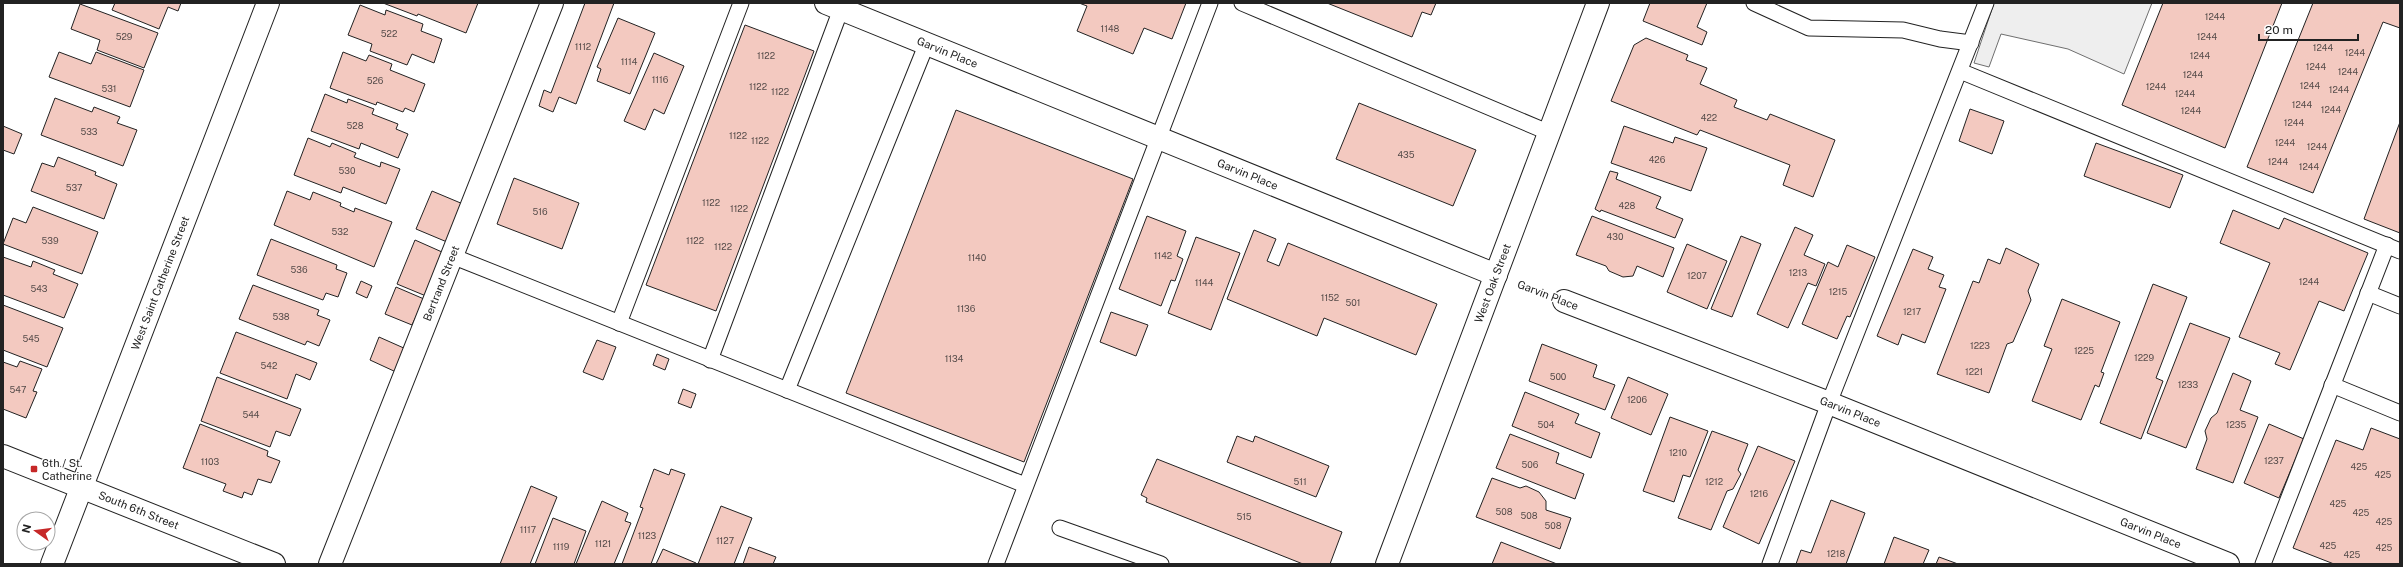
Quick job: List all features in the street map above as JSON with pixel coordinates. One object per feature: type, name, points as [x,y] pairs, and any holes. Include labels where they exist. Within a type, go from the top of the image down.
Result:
[{"type":"street","name":"West Saint Catherine Street","points":[[52,564],[268,3]]},
{"type":"street","name":"Bertrand Street","points":[[330,564],[552,3]]},
{"type":"street","name":"West Oak Street","points":[[1387,564],[1598,3]]},
{"type":"street","name":"Garvin Place","points":[[833,6],[1158,136],[1496,275]]},
{"type":"street","name":"Garvin Place","points":[[1564,301],[1829,403],[2228,564]]},
{"type":"street","name":"South 6th Street","points":[[3,456],[274,564]]},
{"type":"lane","points":[[619,323],[741,3]]},
{"type":"lane","points":[[996,564],[1210,3]]},
{"type":"lane","points":[[1242,3],[1550,133]]},
{"type":"lane","points":[[1754,3],[1809,28],[1903,30],[1940,39],[1971,43]]},
{"type":"lane","points":[[1770,564],[1829,403],[1986,3]]},
{"type":"lane","points":[[710,360],[833,6]]},
{"type":"lane","points":[[788,390],[927,44]]},
{"type":"lane","points":[[1960,71],[2393,248],[2368,293],[2263,564]]},
{"type":"lane","points":[[452,256],[1025,485]]},
{"type":"lane","points":[[2368,293],[2400,306]]},
{"type":"lane","points":[[2332,385],[2400,413]]},
{"type":"lane","points":[[1060,528],[1161,564]]},
{"type":"path","name":"Garvin Place","points":[[1496,275],[1564,301]]},
{"type":"shaded area","points":[[1994,3],[2152,3],[2124,74],[2068,49],[2001,34],[1989,67],[1974,63]]},
{"type":"building","points":[[115,3],[181,3],[178,11],[168,7],[159,29],[112,10]]},
{"type":"building","points":[[383,3],[478,3],[466,33],[418,14],[417,16]]},
{"type":"building","points":[[585,3],[614,3],[576,104],[559,97],[553,112],[539,106],[544,90],[551,93]]},
{"type":"building","points":[[1079,3],[1186,3],[1172,39],[1144,28],[1133,54],[1077,31],[1087,6]]},
{"type":"building","points":[[1327,3],[1436,3],[1431,15],[1422,12],[1412,37]]},
{"type":"building","points":[[1650,3],[1707,3],[1697,27],[1707,32],[1702,45],[1643,21]]},
{"type":"building","points":[[2163,3],[2282,3],[2225,148],[2122,105]]},
{"type":"building","points":[[2313,3],[2400,3],[2400,28],[2383,22],[2313,193],[2247,167]]},
{"type":"building","points":[[80,4],[158,33],[144,68],[97,50],[100,40],[71,29]]},
{"type":"building","points":[[360,5],[385,15],[386,10],[423,24],[421,31],[442,39],[434,63],[412,54],[407,65],[370,51],[372,44],[348,35]]},
{"type":"building","points":[[618,18],[655,33],[630,94],[597,81],[601,69],[597,67]]},
{"type":"building","points":[[745,25],[814,51],[716,311],[646,285]]},
{"type":"building","points":[[1646,38],[1688,55],[1686,60],[1707,68],[1700,84],[1737,100],[1734,107],[1767,120],[1770,114],[1835,140],[1813,197],[1783,185],[1790,165],[1700,130],[1697,135],[1611,101],[1634,45]]},
{"type":"building","points":[[59,52],[91,64],[96,52],[144,70],[130,107],[49,77]]},
{"type":"building","points":[[343,52],[366,61],[369,55],[392,64],[390,70],[425,84],[414,112],[405,108],[403,112],[377,102],[376,105],[330,88]]},
{"type":"building","points":[[654,53],[684,66],[664,114],[654,109],[645,130],[624,121]]},
{"type":"building","points":[[325,94],[347,103],[348,99],[374,109],[372,114],[398,124],[396,129],[408,134],[398,158],[361,143],[359,149],[311,131]]},
{"type":"building","points":[[55,98],[92,112],[94,107],[120,117],[117,123],[137,130],[123,166],[41,135]]},
{"type":"building","points":[[1359,103],[1476,150],[1453,206],[1336,159]]},
{"type":"building","points":[[1970,109],[2004,121],[1992,154],[1959,141]]},
{"type":"building","points":[[956,110],[1133,179],[1024,462],[846,393]]},
{"type":"building","points":[[2400,122],[2400,233],[2364,219]]},
{"type":"building","points":[[3,126],[22,134],[14,154],[3,150]]},
{"type":"building","points":[[1624,126],[1673,143],[1675,137],[1707,148],[1691,191],[1611,163]]},
{"type":"building","points":[[308,138],[330,147],[332,143],[356,153],[354,157],[380,167],[381,162],[400,169],[386,204],[343,187],[341,193],[294,175]]},
{"type":"building","points":[[2096,143],[2183,175],[2170,208],[2084,176]]},
{"type":"building","points":[[58,157],[96,172],[95,175],[117,184],[104,219],[31,191],[42,163],[54,167]]},
{"type":"building","points":[[1610,171],[1618,173],[1616,179],[1661,197],[1656,208],[1683,219],[1675,238],[1595,209]]},
{"type":"building","points":[[514,178],[579,203],[562,249],[497,224]]},
{"type":"building","points":[[287,191],[310,200],[313,192],[341,203],[340,206],[354,212],[355,208],[392,222],[374,267],[274,225]]},
{"type":"building","points":[[432,191],[463,204],[447,242],[416,229]]},
{"type":"building","points":[[33,207],[98,232],[82,274],[3,244],[13,218],[26,223]]},
{"type":"building","points":[[2233,210],[2279,229],[2284,218],[2368,253],[2344,311],[2319,301],[2290,370],[2275,364],[2280,353],[2239,337],[2270,263],[2220,243]]},
{"type":"building","points":[[1147,216],[1186,231],[1177,256],[1183,259],[1175,281],[1171,280],[1161,306],[1119,289]]},
{"type":"building","points":[[1592,216],[1674,248],[1663,277],[1637,266],[1633,276],[1623,277],[1609,271],[1606,266],[1576,255]]},
{"type":"building","points":[[1795,227],[1813,235],[1804,255],[1825,264],[1816,286],[1808,283],[1788,328],[1757,314]]},
{"type":"building","points":[[1254,230],[1276,239],[1267,261],[1279,266],[1288,243],[1437,304],[1416,355],[1324,318],[1317,336],[1227,299]]},
{"type":"building","points":[[1741,236],[1761,244],[1732,317],[1711,309]]},
{"type":"building","points":[[1196,237],[1240,253],[1211,330],[1168,313]]},
{"type":"building","points":[[271,239],[337,265],[336,269],[347,273],[338,297],[326,293],[323,300],[257,275]]},
{"type":"building","points":[[415,240],[442,252],[426,296],[397,284]]},
{"type":"building","points":[[1687,244],[1727,261],[1707,309],[1667,292]]},
{"type":"building","points":[[1847,245],[1875,257],[1850,317],[1847,316],[1837,339],[1802,324],[1828,262],[1838,267]]},
{"type":"building","points":[[2006,248],[2039,264],[2028,291],[2031,300],[2013,342],[2007,344],[1989,393],[1937,374],[1973,281],[1979,283],[1988,259],[2000,264]]},
{"type":"building","points":[[1913,249],[1933,257],[1928,269],[1944,275],[1939,287],[1946,289],[1925,343],[1902,334],[1898,345],[1877,336]]},
{"type":"building","points":[[3,257],[31,267],[33,261],[55,270],[53,274],[78,284],[64,318],[3,295]]},
{"type":"building","points":[[361,281],[372,286],[367,298],[356,293]]},
{"type":"building","points":[[2153,284],[2187,297],[2156,378],[2163,381],[2141,439],[2100,423]]},
{"type":"building","points":[[253,285],[319,310],[317,315],[330,320],[319,346],[307,341],[305,345],[239,319]]},
{"type":"building","points":[[396,287],[424,299],[412,325],[385,314]]},
{"type":"building","points":[[2062,299],[2120,322],[2101,372],[2104,373],[2099,387],[2095,385],[2081,420],[2032,401],[2052,349],[2044,346]]},
{"type":"building","points":[[3,305],[63,328],[47,367],[3,350]]},
{"type":"building","points":[[1111,312],[1148,325],[1136,356],[1100,342]]},
{"type":"building","points":[[2190,323],[2230,338],[2186,448],[2147,433]]},
{"type":"building","points":[[236,332],[317,363],[310,380],[296,374],[287,399],[220,373]]},
{"type":"building","points":[[379,337],[406,349],[396,372],[370,360]]},
{"type":"building","points":[[597,340],[616,347],[603,380],[583,372]]},
{"type":"building","points":[[1542,344],[1597,365],[1593,377],[1615,385],[1605,410],[1529,381]]},
{"type":"building","points":[[657,354],[669,359],[665,370],[653,365]]},
{"type":"building","points":[[20,361],[42,369],[33,391],[37,392],[26,418],[3,409],[3,362],[17,367]]},
{"type":"building","points":[[2233,373],[2251,381],[2240,410],[2258,417],[2233,483],[2196,469],[2207,439],[2205,431],[2211,418],[2217,413]]},
{"type":"building","points":[[217,377],[301,409],[290,436],[276,431],[270,447],[201,421]]},
{"type":"building","points":[[1628,377],[1668,394],[1651,435],[1611,418]]},
{"type":"building","points":[[683,389],[696,394],[691,408],[678,403]]},
{"type":"building","points":[[1525,392],[1579,414],[1575,423],[1600,433],[1591,458],[1512,426]]},
{"type":"building","points":[[1670,417],[1708,431],[1690,477],[1683,475],[1674,502],[1643,491]]},
{"type":"building","points":[[200,424],[268,451],[267,456],[280,461],[271,483],[258,479],[252,495],[244,492],[242,498],[223,491],[226,484],[183,468]]},
{"type":"building","points":[[2269,424],[2304,439],[2279,498],[2244,483]]},
{"type":"building","points":[[2371,428],[2400,439],[2400,564],[2334,564],[2293,548],[2336,440],[2363,450]]},
{"type":"building","points":[[1712,431],[1748,444],[1738,470],[1741,474],[1733,489],[1727,491],[1711,530],[1678,518]]},
{"type":"building","points":[[1510,434],[1559,453],[1556,463],[1584,474],[1575,499],[1496,468]]},
{"type":"building","points":[[1237,436],[1253,442],[1255,436],[1329,466],[1316,497],[1227,462]]},
{"type":"building","points":[[1758,446],[1795,461],[1759,544],[1723,527]]},
{"type":"building","points":[[1157,459],[1342,532],[1330,564],[1303,564],[1146,502],[1147,498],[1141,495]]},
{"type":"building","points":[[654,469],[669,475],[671,469],[685,474],[651,564],[622,564],[643,508],[640,507]]},
{"type":"building","points":[[1492,478],[1520,488],[1526,486],[1539,492],[1546,501],[1546,510],[1571,518],[1560,549],[1476,517]]},
{"type":"building","points":[[531,486],[557,497],[530,564],[500,564]]},
{"type":"building","points":[[1831,500],[1865,513],[1846,564],[1796,564],[1801,550],[1811,553]]},
{"type":"building","points":[[602,501],[628,513],[625,521],[631,523],[614,564],[576,564]]},
{"type":"building","points":[[721,506],[752,518],[734,564],[698,564]]},
{"type":"building","points":[[553,518],[586,531],[574,564],[535,564]]},
{"type":"building","points":[[1894,537],[1929,550],[1923,564],[1884,564]]},
{"type":"building","points":[[1501,542],[1557,564],[1492,564]]},
{"type":"building","points":[[749,547],[776,557],[773,564],[743,564]]},
{"type":"building","points":[[663,549],[696,563],[696,564],[656,564]]},
{"type":"building","points":[[1939,557],[1958,564],[1936,564]]},
{"type":"place","name":"6th / St. Catherine","points":[[34,469]]}]
